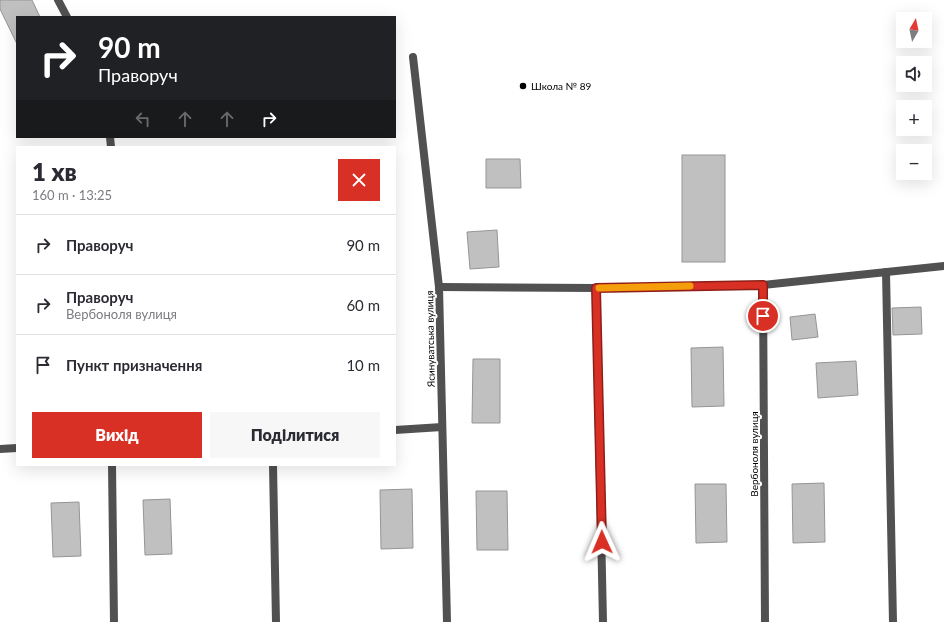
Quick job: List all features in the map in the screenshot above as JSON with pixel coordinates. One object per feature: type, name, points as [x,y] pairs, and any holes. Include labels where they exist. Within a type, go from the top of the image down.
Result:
[{"type":"street","points":[[58,0],[66,16]]},
{"type":"street","name":"Ясинуватська вулиця","points":[[413,57],[439,287],[447,622]]},
{"type":"street","points":[[439,287],[596,288],[763,285],[944,266]]},
{"type":"street","points":[[886,272],[893,622]]},
{"type":"street","name":"Вербоноля вулиця","points":[[763,285],[764,622]]},
{"type":"street","points":[[596,288],[603,622]]},
{"type":"street","points":[[396,430],[442,427]]},
{"type":"street","points":[[0,449],[16,448]]},
{"type":"street","points":[[112,466],[114,622]]},
{"type":"street","points":[[273,466],[276,622]]},
{"type":"building","points":[[0,0],[32,0],[40,16],[16,16],[16,42],[0,9]]},
{"type":"building","points":[[682,155],[725,155],[725,262],[682,262]]},
{"type":"building","points":[[486,159],[520,159],[521,188],[486,188]]},
{"type":"building","points":[[497,230],[499,267],[470,269],[467,232]]},
{"type":"building","points":[[921,307],[922,334],[893,335],[892,308]]},
{"type":"building","points":[[815,314],[818,337],[792,340],[790,317]]},
{"type":"building","points":[[723,347],[724,406],[692,407],[691,348]]},
{"type":"building","points":[[473,359],[500,359],[500,423],[472,423]]},
{"type":"building","points":[[856,361],[858,395],[818,398],[816,363]]},
{"type":"building","points":[[824,483],[825,542],[793,543],[792,484]]},
{"type":"building","points":[[695,484],[726,484],[727,542],[696,543]]},
{"type":"building","points":[[412,489],[413,548],[381,549],[380,490]]},
{"type":"building","points":[[476,491],[507,491],[508,550],[477,550]]},
{"type":"building","points":[[170,499],[172,554],[145,555],[143,500]]},
{"type":"building","points":[[79,502],[81,556],[53,557],[51,503]]},
{"type":"slow traffic","points":[[599,288],[690,286]]},
{"type":"place","name":"Школа № 89","points":[[523,86]]},
{"type":"route","points":[[602,542],[596,288],[763,285],[763,316]]}]
